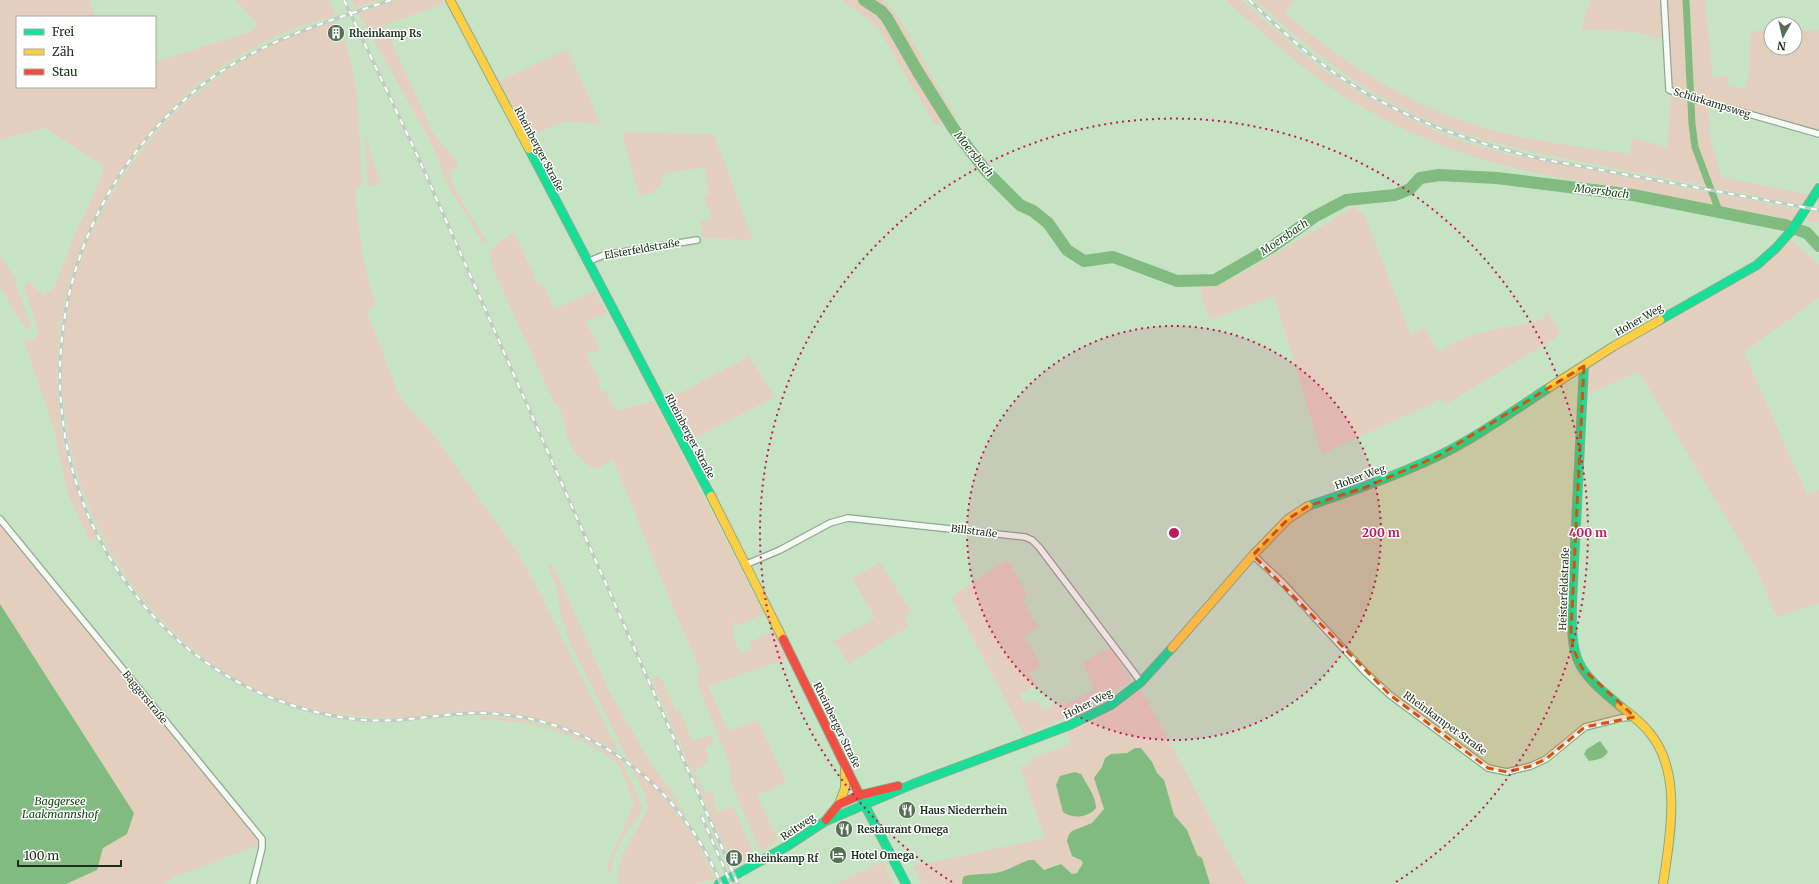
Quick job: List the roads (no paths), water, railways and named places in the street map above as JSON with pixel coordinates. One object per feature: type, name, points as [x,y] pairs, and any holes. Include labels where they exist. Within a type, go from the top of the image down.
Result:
[{"type":"main road","name":"Rheinberger Straße","points":[[450,0],[747,564],[845,766],[866,804],[906,884]]},
{"type":"main road","name":"Hoher Weg","points":[[866,804],[913,784],[1087,718],[1112,704],[1141,682],[1197,621],[1253,555],[1288,519],[1308,506],[1366,487],[1438,456],[1466,441],[1614,346],[1757,265],[1773,252],[1798,225],[1819,188]]},
{"type":"main road","name":"Heisterfeldstraße","points":[[1584,366],[1572,603],[1571,631],[1573,648],[1582,668],[1594,682],[1634,717]]},
{"type":"main road","points":[[1634,717],[1651,735],[1665,764],[1672,797],[1664,884]]},
{"type":"main road","points":[[839,804],[845,788],[845,766]]},
{"type":"main road","name":"Hoher Weg","points":[[860,794],[913,784]]},
{"type":"main road","name":"Reitweg","points":[[824,822],[839,804],[860,794]]},
{"type":"main road","name":"Reitweg","points":[[719,884],[786,847],[824,822],[866,804]]},
{"type":"street","name":"Schürkampsweg","points":[[1664,0],[1669,90],[1694,99],[1819,134]]},
{"type":"street","name":"Elsterfeldstraße","points":[[587,262],[604,255],[697,240]]},
{"type":"street","name":"Billstraße","points":[[747,564],[780,550],[830,523],[848,518],[1025,537],[1032,540],[1039,547],[1141,682]]},
{"type":"street","name":"Baggerstraße","points":[[0,519],[262,839],[262,848],[253,884]]},
{"type":"street","name":"Rheinkamper Straße","points":[[1253,555],[1283,583],[1365,672],[1390,695],[1488,768],[1507,772],[1531,766],[1546,759],[1584,727],[1621,718],[1634,717]]},
{"type":"water","name":"Baggersee Laakmannshof","points":[[0,604],[134,813],[127,834],[103,848],[97,870],[66,884],[0,884]]},
{"type":"water","points":[[1600,741],[1608,752],[1602,758],[1589,761],[1584,754],[1587,749]]},
{"type":"water","points":[[1135,748],[1141,748],[1152,762],[1157,773],[1164,780],[1174,815],[1187,830],[1197,855],[1202,858],[1210,884],[962,884],[963,877],[975,874],[1000,872],[1029,860],[1034,860],[1044,870],[1061,864],[1072,874],[1077,873],[1083,863],[1081,860],[1072,856],[1067,841],[1069,834],[1072,831],[1092,823],[1104,809],[1094,778],[1102,767],[1105,758],[1111,754],[1127,753]]},
{"type":"water","points":[[1075,772],[1081,774],[1093,795],[1096,804],[1096,808],[1093,811],[1084,816],[1071,816],[1063,812],[1056,785],[1060,776]]},
{"type":"waterway","name":"Moersbach","points":[[864,0],[881,11],[887,18],[918,72],[953,128],[986,171],[1020,205],[1033,211],[1048,223],[1067,250],[1084,261],[1113,257],[1177,281],[1215,280],[1272,247],[1314,217],[1346,200],[1395,195],[1410,189],[1420,178],[1439,175],[1497,178],[1633,195],[1785,225],[1807,233],[1819,246]]},
{"type":"waterway","points":[[1686,0],[1692,124],[1695,147],[1719,211]]},
{"type":"railway","points":[[344,0],[419,159],[738,884]]},
{"type":"railway","points":[[391,0],[290,36],[242,59],[219,73],[197,89],[141,146],[99,211],[72,282],[60,356],[64,430],[83,503],[119,572],[170,633],[212,667],[235,681],[284,703],[336,716],[378,721],[466,713],[521,717],[559,727],[595,742],[627,762],[656,787],[681,816],[703,848],[721,884]]},
{"type":"railway","points":[[1249,0],[1305,51],[1342,78],[1389,106],[1438,128],[1489,145],[1541,159],[1819,210]]},
{"type":"railway","points":[[702,817],[731,884]]},
{"type":"place","name":"Rheinkamp Rs","points":[[336,33]]},
{"type":"place","name":"Haus Niederrhein","points":[[907,810]]},
{"type":"place","name":"Restaurant Omega","points":[[844,829]]},
{"type":"place","name":"Hotel Omega","points":[[838,855]]},
{"type":"place","name":"Rheinkamp Rf","points":[[734,858]]}]
